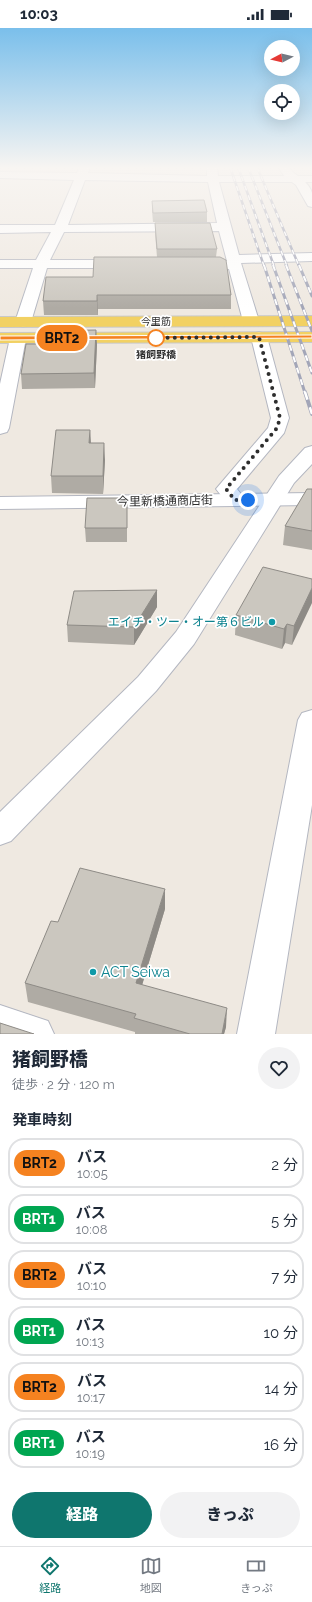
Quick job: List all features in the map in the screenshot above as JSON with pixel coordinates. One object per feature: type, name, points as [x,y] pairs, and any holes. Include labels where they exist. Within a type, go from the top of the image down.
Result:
[{"type":"main road","name":"今里筋","points":[[0,338],[20,330],[255,329],[312,321]]},
{"type":"main road","name":"今里筋","points":[[0,322],[20,330]]},
{"type":"main road","name":"今里筋","points":[[255,329],[312,337]]},
{"type":"street","points":[[1,418],[20,330],[41,264],[60,228],[66,214]]},
{"type":"street","points":[[221,214],[280,418],[277,428],[226,489],[235,500]]},
{"type":"street","points":[[0,229],[224,227]]},
{"type":"street","points":[[188,264],[312,257]]},
{"type":"street","points":[[0,264],[134,264]]},
{"type":"street","points":[[0,832],[147,684],[185,638],[286,480],[312,452]]},
{"type":"street","name":"今里新橋通商店街","points":[[0,503],[312,499]]},
{"type":"street","points":[[256,1034],[312,720]]},
{"type":"street","points":[[0,1023],[35,1034]]},
{"type":"building","points":[[155,223],[210,223],[217,249],[157,249]]},
{"type":"building","points":[[94,257],[220,257],[226,260],[231,295],[97,295],[97,301],[43,301],[46,277],[93,277]]},
{"type":"building","points":[[96,330],[94,373],[21,374],[26,344],[37,344],[39,331]]},
{"type":"building","points":[[56,430],[90,430],[89,443],[104,443],[103,476],[51,476]]},
{"type":"building","points":[[307,489],[312,489],[312,531],[285,526]]},
{"type":"building","points":[[87,498],[127,498],[127,528],[85,528]]},
{"type":"building","points":[[263,567],[312,579],[312,588],[294,626],[287,624],[284,629],[236,615]]},
{"type":"building","points":[[157,590],[134,627],[67,625],[74,591]]},
{"type":"building","name":"ACT Seiwa","points":[[80,868],[165,889],[136,983],[227,1008],[222,1034],[190,1034],[134,1018],[136,1014],[25,983],[51,921],[58,922]]},
{"type":"building","points":[[0,1023],[34,1034],[0,1034]]},
{"type":"railway","points":[[246,214],[264,266]]},
{"type":"railway","points":[[255,214],[274,266]]},
{"type":"railway","points":[[266,214],[287,266]]},
{"type":"railway","points":[[277,214],[299,266]]},
{"type":"railway","points":[[264,265],[305,393]]},
{"type":"railway","points":[[273,265],[312,373]]},
{"type":"railway","points":[[286,265],[312,331]]},
{"type":"railway","points":[[299,265],[312,296]]},
{"type":"railway","points":[[305,392],[312,414]]},
{"type":"bus line","name":"BRT2","points":[[0,338],[312,337]]},
{"type":"place","name":"猪飼野橋","points":[[156,338]]},
{"type":"place","name":"エイチ・ツー・オー第６ビル","points":[[272,622]]},
{"type":"place","name":"ACT Seiwa","points":[[93,972]]},
{"type":"route","points":[[156,338],[151,338],[259,337],[280,418],[277,428],[226,489],[235,500],[248,500]]}]
